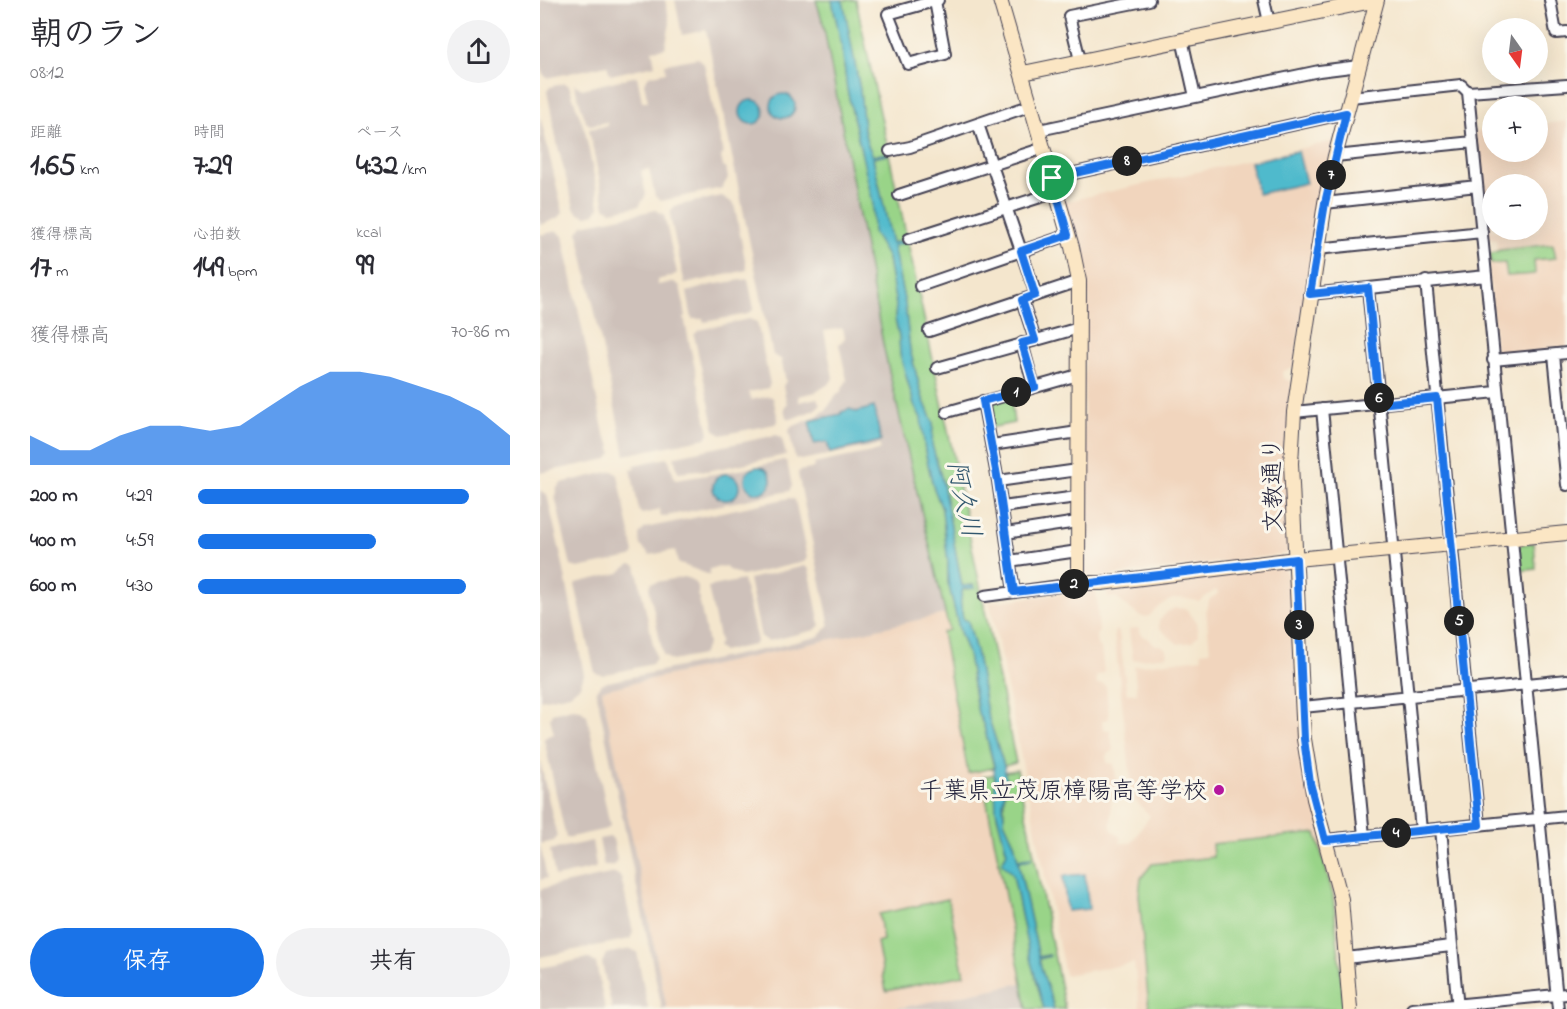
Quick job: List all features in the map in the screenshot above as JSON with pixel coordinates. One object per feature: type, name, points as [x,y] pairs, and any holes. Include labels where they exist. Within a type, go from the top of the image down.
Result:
[{"type":"street","points":[[1000,0],[1032,105],[1079,281],[1077,551],[1078,578],[1082,583]]},
{"type":"street","points":[[1080,60],[1069,16],[1110,3],[1149,0]]},
{"type":"street","points":[[1264,0],[1269,22]]},
{"type":"street","points":[[1023,73],[1377,0]]},
{"type":"street","name":"文教通り","points":[[1350,1009],[1341,899],[1310,783],[1304,739],[1291,463],[1294,412],[1325,203],[1346,113],[1377,0]]},
{"type":"street","points":[[1550,0],[1556,33],[1567,32]]},
{"type":"street","points":[[933,1],[945,54],[908,64],[888,14],[933,1]]},
{"type":"street","points":[[1182,39],[1195,97]]},
{"type":"street","points":[[1039,130],[1319,71],[1359,66]]},
{"type":"street","points":[[1317,249],[1482,232],[1468,92],[1461,85],[1351,97]]},
{"type":"street","points":[[1468,92],[1567,85]]},
{"type":"street","points":[[890,151],[910,147],[1032,105]]},
{"type":"street","points":[[909,238],[1007,208],[1054,185],[1346,113]]},
{"type":"street","points":[[978,124],[1035,295]]},
{"type":"street","points":[[1335,156],[1473,142]]},
{"type":"street","points":[[899,195],[1044,148]]},
{"type":"street","points":[[1325,203],[1477,186]]},
{"type":"street","points":[[920,286],[1068,235]]},
{"type":"street","points":[[1483,240],[1539,819],[1562,994],[1558,1009]]},
{"type":"street","points":[[1310,294],[1486,276]]},
{"type":"street","points":[[929,331],[1079,281]]},
{"type":"street","points":[[1426,281],[1479,825]]},
{"type":"street","points":[[1368,288],[1421,831]]},
{"type":"street","points":[[1022,300],[1035,340]]},
{"type":"street","points":[[937,368],[1079,328]]},
{"type":"street","points":[[1022,343],[1035,387]]},
{"type":"street","points":[[1493,360],[1567,353]]},
{"type":"street","points":[[1554,355],[1567,485]]},
{"type":"street","points":[[947,412],[1078,375]]},
{"type":"street","points":[[1294,412],[1497,392]]},
{"type":"street","points":[[983,401],[998,481],[1014,592]]},
{"type":"street","points":[[1322,409],[1364,836]]},
{"type":"street","points":[[992,445],[1078,432]]},
{"type":"street","points":[[998,481],[1078,470]]},
{"type":"street","points":[[1002,507],[1077,497]]},
{"type":"street","points":[[1006,533],[1077,522]]},
{"type":"street","points":[[985,596],[1296,559],[1567,532]]},
{"type":"street","points":[[1010,561],[1077,551]]},
{"type":"street","points":[[1303,707],[1567,680]]},
{"type":"street","points":[[1325,840],[1567,816]]},
{"type":"street","points":[[1440,829],[1458,1006]]},
{"type":"street","points":[[1346,958],[1451,946]]},
{"type":"street","points":[[1412,1009],[1562,994]]},
{"type":"shaded area","points":[[540,0],[665,0],[670,23],[665,48],[652,50],[655,65],[610,75],[607,65],[547,78],[543,74],[540,58]]},
{"type":"shaded area","points":[[675,0],[816,0],[823,23],[884,349],[945,614],[602,690],[667,1009],[662,1009],[596,690],[603,683],[775,647],[817,637],[823,633],[829,624],[828,616],[798,474],[799,471],[811,469],[814,464],[881,450],[879,445],[801,460],[795,458],[789,431],[791,427],[812,419],[826,410],[847,380],[839,344],[845,338],[843,328],[824,331],[833,378],[830,383],[816,392],[798,396],[799,402],[817,398],[820,405],[814,410],[791,419],[786,417],[784,408],[787,404],[783,386],[786,381],[781,359],[773,355],[706,30],[682,35]]},
{"type":"shaded area","points":[[698,58],[704,64],[723,154],[721,157],[728,178],[722,188],[661,201],[655,196],[649,169],[641,171],[646,195],[639,206],[611,211],[605,207],[589,129],[607,126],[607,122],[590,125],[586,122],[574,84],[582,89],[637,76],[642,101],[648,101],[644,83],[649,76],[666,72],[665,64]]},
{"type":"shaded area","points":[[565,83],[569,86],[585,131],[596,186],[599,207],[595,214],[587,216],[578,213],[574,208],[558,147],[547,91],[550,87]]},
{"type":"shaded area","points":[[540,116],[563,213],[558,218],[540,225]]},
{"type":"shaded area","points":[[1567,121],[1567,351],[1496,354],[1488,254],[1497,250],[1496,240],[1548,240],[1548,174],[1482,174],[1482,198],[1475,132],[1482,131],[1482,162],[1548,162],[1548,124]]},
{"type":"shaded area","points":[[1334,141],[1319,198],[1294,366],[1282,372],[1283,378],[1292,382],[1289,551],[1286,554],[1091,578],[1083,572],[1085,304],[1088,303],[1089,296],[1085,293],[1064,202]]},
{"type":"shaded area","points":[[722,196],[734,204],[747,270],[685,284],[670,216],[671,211],[675,206]]},
{"type":"shaded area","points":[[656,210],[664,215],[677,273],[657,280],[658,285],[674,282],[680,286],[686,316],[684,317],[709,433],[706,438],[625,455],[578,232],[583,225]]},
{"type":"shaded area","points":[[557,231],[563,236],[604,434],[610,443],[612,453],[608,459],[540,473],[540,235]]},
{"type":"shaded area","points":[[748,279],[754,309],[748,314],[704,322],[703,319],[692,319],[687,292],[711,285]]},
{"type":"shaded area","points":[[749,319],[757,322],[770,384],[768,388],[749,392],[751,400],[770,396],[773,398],[778,420],[775,424],[721,435],[715,430],[694,335],[699,330]]},
{"type":"shaded area","points":[[777,435],[782,439],[786,455],[707,471],[678,472],[674,458],[676,456]]},
{"type":"shaded area","points":[[667,458],[675,480],[745,469],[784,460],[787,462],[792,486],[789,491],[661,517],[659,508],[656,511],[642,514],[639,511],[631,470],[635,468],[634,465]]},
{"type":"shaded area","points":[[613,471],[618,475],[634,553],[631,557],[578,568],[571,566],[555,496],[557,488],[561,483]]},
{"type":"shaded area","points":[[540,489],[547,495],[584,675],[580,686],[570,694],[540,700]]},
{"type":"shaded area","points":[[790,498],[795,500],[807,558],[804,562],[742,576],[727,569],[726,566],[709,569],[710,574],[707,574],[678,563],[675,550],[650,555],[640,545],[639,535],[645,528]]},
{"type":"shaded area","points":[[631,564],[636,566],[656,658],[652,664],[603,675],[595,673],[575,585],[619,573]]},
{"type":"shaded area","points":[[805,566],[809,569],[820,625],[815,630],[768,641],[761,637],[749,579]]},
{"type":"shaded area","name":"千葉県立茂原樟陽高等学校","points":[[1282,567],[1293,580],[1296,660],[1335,895],[1345,1009],[1140,1009],[1134,963],[1065,975],[990,602],[1096,590],[1099,632],[1096,635],[1097,645],[1101,648],[1104,672],[1096,676],[1097,684],[1103,684],[1106,687],[1109,718],[1102,721],[1103,729],[1110,730],[1113,751],[1106,755],[1107,763],[1114,764],[1118,794],[1111,797],[1111,829],[1121,838],[1120,843],[1131,843],[1150,816],[1133,798],[1114,632],[1117,630],[1119,633],[1127,694],[1137,693],[1134,666],[1202,658],[1201,652],[1210,651],[1206,609],[1210,599],[1218,594],[1217,590],[1214,591],[1199,601],[1172,599],[1149,616],[1143,617],[1115,597],[1108,598],[1107,588]]},
{"type":"shaded area","points":[[685,577],[698,586],[708,644],[702,655],[672,661],[663,655],[649,587],[651,583]]},
{"type":"shaded area","points":[[743,580],[757,641],[754,645],[722,651],[717,646],[720,642],[708,587]]},
{"type":"shaded area","points":[[1175,608],[1186,609],[1196,621],[1198,635],[1192,642],[1178,644],[1159,628],[1159,621],[1167,612]]},
{"type":"shaded area","points":[[945,614],[986,793],[1022,983],[894,1009],[667,1009],[602,690]]},
{"type":"shaded area","points":[[1138,628],[1141,634],[1166,649],[1167,656],[1133,660],[1129,631]]},
{"type":"shaded area","points":[[572,708],[580,709],[587,715],[610,826],[607,829],[566,838],[544,739],[554,734],[550,718],[552,713]]},
{"type":"shaded area","points":[[540,761],[557,837],[554,841],[540,844]]},
{"type":"shaded area","points":[[610,837],[613,839],[617,860],[614,865],[604,866],[599,839]]},
{"type":"shaded area","points":[[592,841],[595,868],[555,877],[550,850]]},
{"type":"shaded area","points":[[540,844],[547,878],[540,880]]},
{"type":"shaded area","points":[[615,873],[621,877],[633,932],[630,939],[540,957],[540,889]]},
{"type":"shaded area","points":[[631,949],[637,952],[648,1009],[612,1009],[602,963],[606,954]]},
{"type":"shaded area","points":[[588,958],[596,963],[605,1009],[540,1009],[540,968]]},
{"type":"shaded area","points":[[1022,983],[1027,1009],[894,1009]]},
{"type":"green space","points":[[816,0],[832,0],[842,47],[847,89],[873,203],[873,232],[888,258],[896,305],[895,319],[900,354],[914,404],[923,422],[925,451],[933,486],[942,509],[948,582],[960,632],[968,654],[978,713],[984,726],[994,768],[968,773],[942,632],[949,630],[884,349],[823,23]]},
{"type":"green space","points":[[842,0],[856,0],[952,449],[1016,763],[1004,766],[987,713],[977,655],[968,621],[963,619],[960,601],[963,589],[974,588],[974,585],[962,586],[943,484],[932,445],[933,423],[922,396],[910,350],[905,304],[892,245],[906,242],[906,240],[892,243],[873,158],[887,155],[886,153],[873,156],[867,143],[860,90]]},
{"type":"green space","points":[[1553,244],[1556,258],[1534,260],[1535,274],[1507,276],[1505,263],[1491,264],[1490,254],[1500,250]]},
{"type":"green space","points":[[1010,393],[1014,423],[989,428],[985,399]]},
{"type":"green space","points":[[1534,543],[1536,569],[1519,571],[1516,550],[1521,544]]},
{"type":"green space","points":[[1017,770],[1065,1009],[1054,1009],[1039,959],[1049,955],[1039,957],[1018,862],[1031,858],[1018,860],[1014,843],[1004,821],[1004,772]]},
{"type":"green space","points":[[995,774],[997,816],[1007,853],[1003,860],[1004,865],[1010,868],[1013,874],[1029,954],[1044,1009],[1027,1009],[982,777]]},
{"type":"green space","points":[[1316,833],[1333,895],[1344,1009],[1149,1009],[1139,895],[1141,878],[1152,864],[1213,857],[1212,844]]},
{"type":"green space","points":[[948,899],[964,975],[886,991],[877,942],[883,940],[879,914]]},
{"type":"water","points":[[832,0],[842,0],[844,5],[860,90],[867,143],[873,156],[887,153],[887,155],[873,158],[892,243],[906,240],[907,242],[893,246],[905,304],[910,350],[922,396],[933,423],[932,445],[943,484],[962,586],[974,585],[975,588],[963,589],[961,607],[963,619],[968,621],[977,655],[987,713],[1004,766],[1006,781],[1003,803],[1004,821],[1014,843],[1018,860],[1031,857],[1031,859],[1018,862],[1039,957],[1050,956],[1039,959],[1054,1009],[1044,1009],[1029,954],[1013,874],[1002,863],[1007,853],[996,810],[994,765],[984,726],[978,713],[968,654],[960,632],[948,582],[942,509],[933,486],[921,418],[914,404],[900,354],[895,319],[896,305],[888,258],[873,232],[873,203],[847,89],[842,47]]},
{"type":"water","points":[[783,94],[792,97],[795,106],[792,115],[783,118],[774,115],[771,106],[774,97]]},
{"type":"water","points":[[752,100],[761,103],[764,112],[761,121],[752,124],[743,121],[740,112],[743,103]]},
{"type":"water","points":[[1298,151],[1306,183],[1258,194],[1250,162]]},
{"type":"water","points":[[874,407],[881,441],[830,453],[827,442],[814,444],[809,421],[841,414],[850,409],[856,412]]},
{"type":"water","points":[[758,467],[767,471],[771,480],[767,489],[758,493],[749,489],[745,480],[749,471]]},
{"type":"water","points":[[726,474],[735,478],[739,487],[735,496],[726,500],[717,496],[713,487],[717,478]]},
{"type":"water","points":[[1085,874],[1089,909],[1067,911],[1063,876]]},
{"type":"place","name":"千葉県立茂原樟陽高等学校","points":[[1219,790]]},
{"type":"route","points":[[1346,113],[1325,203],[1310,294],[1368,288],[1379,404],[1437,398],[1479,825],[1325,840],[1310,783],[1304,739],[1296,559],[1014,592],[998,481],[983,401],[1035,387],[1022,343],[1035,340],[1022,300],[1035,295],[1021,251],[1068,235],[1052,178],[1346,113]]},
{"type":"water label","name":"阿久川","points":[[965,499]]}]
